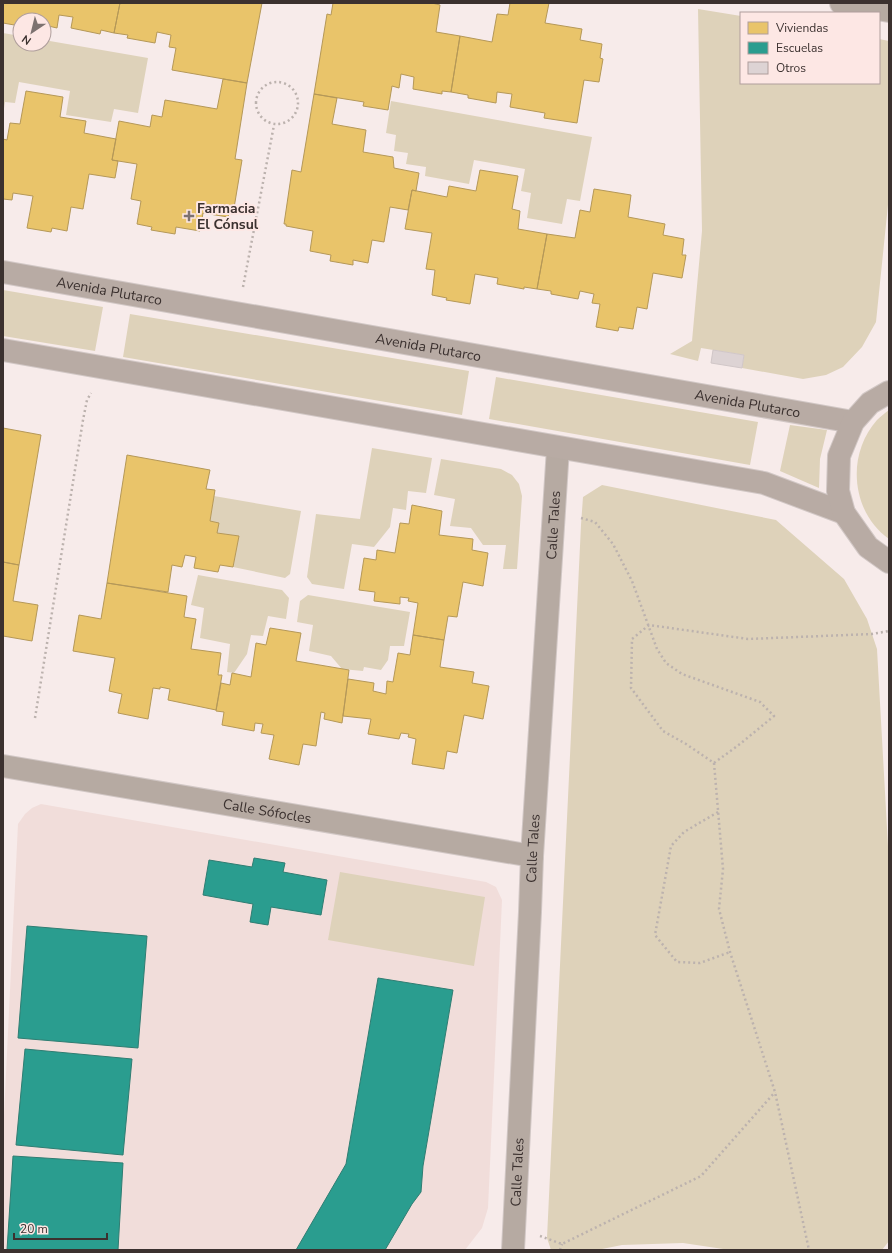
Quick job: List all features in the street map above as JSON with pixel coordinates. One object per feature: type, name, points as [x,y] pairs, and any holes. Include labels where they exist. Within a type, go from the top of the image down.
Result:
[{"type":"main road","name":"Avenida Plutarco","points":[[3,272],[853,422]]},
{"type":"main road","points":[[3,350],[764,483],[844,512]]},
{"type":"main road","points":[[889,392],[870,403],[853,422],[839,456],[838,491],[844,512],[868,547],[889,562]]},
{"type":"street","points":[[841,3],[889,11]]},
{"type":"street","name":"Calle Tales","points":[[514,1241],[532,856],[558,448]]},
{"type":"street","name":"Calle Sófocles","points":[[3,766],[532,856]]},
{"type":"path","points":[[274,82],[282,83],[292,88],[297,97],[298,108],[293,117],[285,124],[274,125],[266,122],[259,116],[256,108],[256,99],[259,91],[265,85],[274,82]]},
{"type":"path","points":[[238,313],[274,125]]},
{"type":"path","points":[[35,718],[87,400]]},
{"type":"path","points":[[554,510],[595,522],[613,544],[632,582],[658,649],[666,663],[682,674],[760,702],[774,716],[714,763]]},
{"type":"path","points":[[714,763],[686,744],[663,731],[631,688],[632,639],[649,625],[748,639],[872,634],[889,631]]},
{"type":"path","points":[[714,763],[723,869],[719,909],[730,952],[775,1092],[809,1250]]},
{"type":"path","points":[[718,812],[684,832],[671,846],[655,935],[678,962],[700,963],[730,952]]},
{"type":"path","points":[[560,1250],[562,1244],[701,1176],[775,1092]]},
{"type":"path","points":[[514,1241],[547,1238],[562,1244]]},
{"type":"shaded area","points":[[698,9],[740,16],[740,84],[880,84],[880,39],[889,41],[889,195],[876,322],[862,347],[843,367],[826,375],[803,379],[742,368],[744,355],[701,348],[698,361],[670,354],[692,341],[702,231]]},
{"type":"shaded area","points":[[3,33],[12,35],[12,52],[52,52],[52,41],[148,58],[138,113],[114,109],[111,122],[66,115],[70,91],[19,82],[15,103],[5,102],[3,115]]},
{"type":"shaded area","points":[[391,101],[592,137],[580,201],[567,199],[562,224],[527,218],[531,193],[521,191],[525,169],[474,160],[469,184],[425,176],[426,167],[406,164],[408,153],[394,151],[396,135],[386,133]]},
{"type":"shaded area","points":[[3,290],[103,307],[95,351],[3,336]]},
{"type":"shaded area","points":[[130,314],[469,371],[462,415],[123,357]]},
{"type":"shaded area","points":[[496,377],[758,422],[750,465],[489,419]]},
{"type":"shaded area","points":[[889,410],[889,539],[876,528],[860,499],[857,482],[857,466],[860,450],[867,434],[877,420]]},
{"type":"shaded area","points":[[790,425],[827,430],[820,459],[819,488],[780,471]]},
{"type":"shaded area","points":[[372,448],[432,458],[426,493],[408,491],[406,510],[393,508],[390,527],[374,547],[352,544],[344,589],[312,584],[307,577],[316,514],[360,519]]},
{"type":"shaded area","points":[[441,459],[501,469],[512,475],[519,484],[522,496],[517,569],[503,569],[506,545],[483,545],[471,528],[450,526],[455,499],[434,495]]},
{"type":"shaded area","points":[[602,485],[776,520],[844,579],[867,619],[877,649],[889,864],[889,1241],[882,1250],[730,1250],[683,1243],[622,1245],[597,1250],[551,1250],[547,1238],[581,525],[583,497]]},
{"type":"shaded area","points":[[214,496],[301,511],[290,574],[285,578],[233,567],[239,536],[217,533],[219,523],[210,521]]},
{"type":"shaded area","points":[[198,575],[282,590],[289,598],[286,619],[268,616],[263,636],[251,635],[247,654],[234,673],[227,672],[230,644],[200,638],[204,608],[191,605]]},
{"type":"shaded area","points":[[308,595],[410,612],[404,646],[390,646],[388,660],[381,670],[364,667],[363,671],[342,669],[331,656],[309,651],[313,625],[297,622],[300,601]]},
{"type":"shaded area","points":[[41,804],[486,882],[496,887],[502,900],[488,1208],[482,1228],[465,1250],[3,1250],[3,1136],[18,824],[25,814],[32,808]]},
{"type":"shaded area","points":[[340,872],[485,897],[474,966],[328,940]]},
{"type":"building: Viviendas","points":[[3,3],[120,3],[114,33],[101,30],[100,34],[71,28],[73,17],[59,15],[57,28],[52,27],[52,12],[12,12],[12,25],[3,23]]},
{"type":"building: Viviendas","points":[[120,3],[262,3],[247,83],[172,70],[176,48],[169,47],[171,35],[157,32],[155,43],[127,38],[128,35],[114,33]]},
{"type":"building: Viviendas","points":[[333,3],[432,3],[440,5],[436,32],[460,36],[451,92],[442,91],[442,94],[413,89],[414,77],[401,74],[399,88],[392,86],[388,110],[363,106],[364,102],[314,94],[327,14],[331,15]]},
{"type":"building: Viviendas","points":[[510,3],[549,3],[545,23],[582,29],[580,40],[602,44],[600,58],[603,59],[599,82],[584,80],[577,123],[544,118],[545,113],[510,107],[512,94],[497,92],[496,103],[468,98],[468,95],[451,92],[460,36],[492,42],[497,14],[508,15]]},
{"type":"building: Viviendas","points":[[223,79],[247,83],[235,159],[242,160],[233,214],[229,213],[228,217],[203,213],[200,231],[176,227],[175,234],[151,230],[152,227],[137,224],[141,201],[131,199],[137,164],[112,160],[119,121],[150,127],[152,115],[162,117],[165,100],[217,109]]},
{"type":"building: Viviendas","points":[[26,91],[63,97],[60,117],[86,121],[84,133],[116,139],[112,160],[118,161],[115,178],[89,174],[83,209],[71,207],[67,231],[52,228],[51,232],[27,228],[33,196],[13,193],[12,200],[3,199],[3,139],[7,140],[10,123],[20,124]]},
{"type":"building: Viviendas","points":[[314,94],[337,98],[332,124],[366,130],[363,152],[393,157],[394,168],[419,173],[416,191],[412,190],[408,210],[390,207],[384,242],[372,240],[368,263],[353,260],[353,265],[330,261],[331,255],[310,251],[313,231],[286,226],[286,224],[284,224],[292,170],[301,172]]},
{"type":"building: Viviendas","points":[[480,170],[518,176],[512,209],[520,211],[518,229],[547,234],[537,289],[524,287],[524,289],[497,284],[498,278],[475,274],[470,304],[446,300],[447,298],[432,295],[435,270],[426,269],[432,233],[405,229],[412,190],[447,197],[449,186],[476,191]]},
{"type":"building: Viviendas","points":[[594,189],[631,195],[628,217],[665,224],[663,235],[684,239],[682,255],[686,255],[682,278],[653,273],[647,309],[637,307],[633,329],[619,327],[618,331],[596,327],[600,304],[592,303],[594,294],[580,291],[578,299],[551,294],[551,291],[537,289],[547,234],[575,238],[580,210],[590,212]]},
{"type":"building: Viviendas","points":[[3,428],[41,435],[19,565],[3,562]]},
{"type":"building: Viviendas","points":[[127,455],[210,470],[206,489],[215,490],[210,521],[219,523],[217,533],[239,536],[233,567],[220,565],[218,572],[194,568],[196,557],[185,555],[182,567],[172,565],[168,592],[107,583]]},
{"type":"building: Viviendas","points":[[412,505],[442,511],[439,535],[473,539],[472,550],[488,553],[483,586],[463,582],[457,617],[448,616],[444,640],[413,635],[418,603],[408,601],[409,598],[400,597],[400,604],[374,601],[375,592],[359,590],[364,558],[376,560],[377,550],[395,553],[400,523],[409,524]]},
{"type":"building: Viviendas","points":[[3,562],[19,565],[13,601],[38,605],[32,641],[3,636]]},
{"type":"building: Viviendas","points":[[107,583],[187,596],[184,617],[196,619],[191,649],[221,653],[218,675],[222,675],[216,710],[168,700],[170,689],[160,687],[160,689],[153,688],[148,719],[118,713],[122,694],[109,691],[115,658],[73,651],[79,615],[101,619]]},
{"type":"building: Viviendas","points":[[270,628],[301,633],[296,661],[349,670],[342,723],[324,719],[325,713],[321,712],[316,746],[303,744],[299,765],[269,759],[274,735],[261,733],[263,724],[255,723],[254,731],[222,725],[224,712],[216,711],[221,683],[230,685],[232,673],[251,677],[256,643],[266,645]]},
{"type":"building: Viviendas","points":[[413,635],[444,640],[440,667],[474,672],[472,683],[489,686],[483,719],[464,715],[457,753],[447,751],[444,769],[412,764],[416,739],[408,737],[409,734],[401,733],[399,739],[368,734],[371,719],[343,716],[348,679],[374,683],[373,691],[386,694],[387,681],[393,682],[398,653],[410,655]]},
{"type":"building: Escuelas","points":[[254,858],[285,863],[283,872],[327,880],[321,915],[271,907],[268,925],[250,922],[253,904],[203,895],[209,860],[252,867]]},
{"type":"building: Escuelas","points":[[27,926],[147,936],[138,1048],[18,1038]]},
{"type":"building: Escuelas","points":[[378,978],[453,990],[423,1166],[421,1192],[412,1204],[385,1250],[296,1250],[346,1164]]},
{"type":"building: Escuelas","points":[[25,1049],[132,1059],[123,1155],[16,1145]]},
{"type":"building: Escuelas","points":[[13,1156],[123,1163],[118,1250],[7,1250]]},
{"type":"building: Otros","points":[[713,350],[744,355],[742,368],[711,363]]},
{"type":"place","name":"Farmacia El Cónsul","points":[[189,216]]}]
